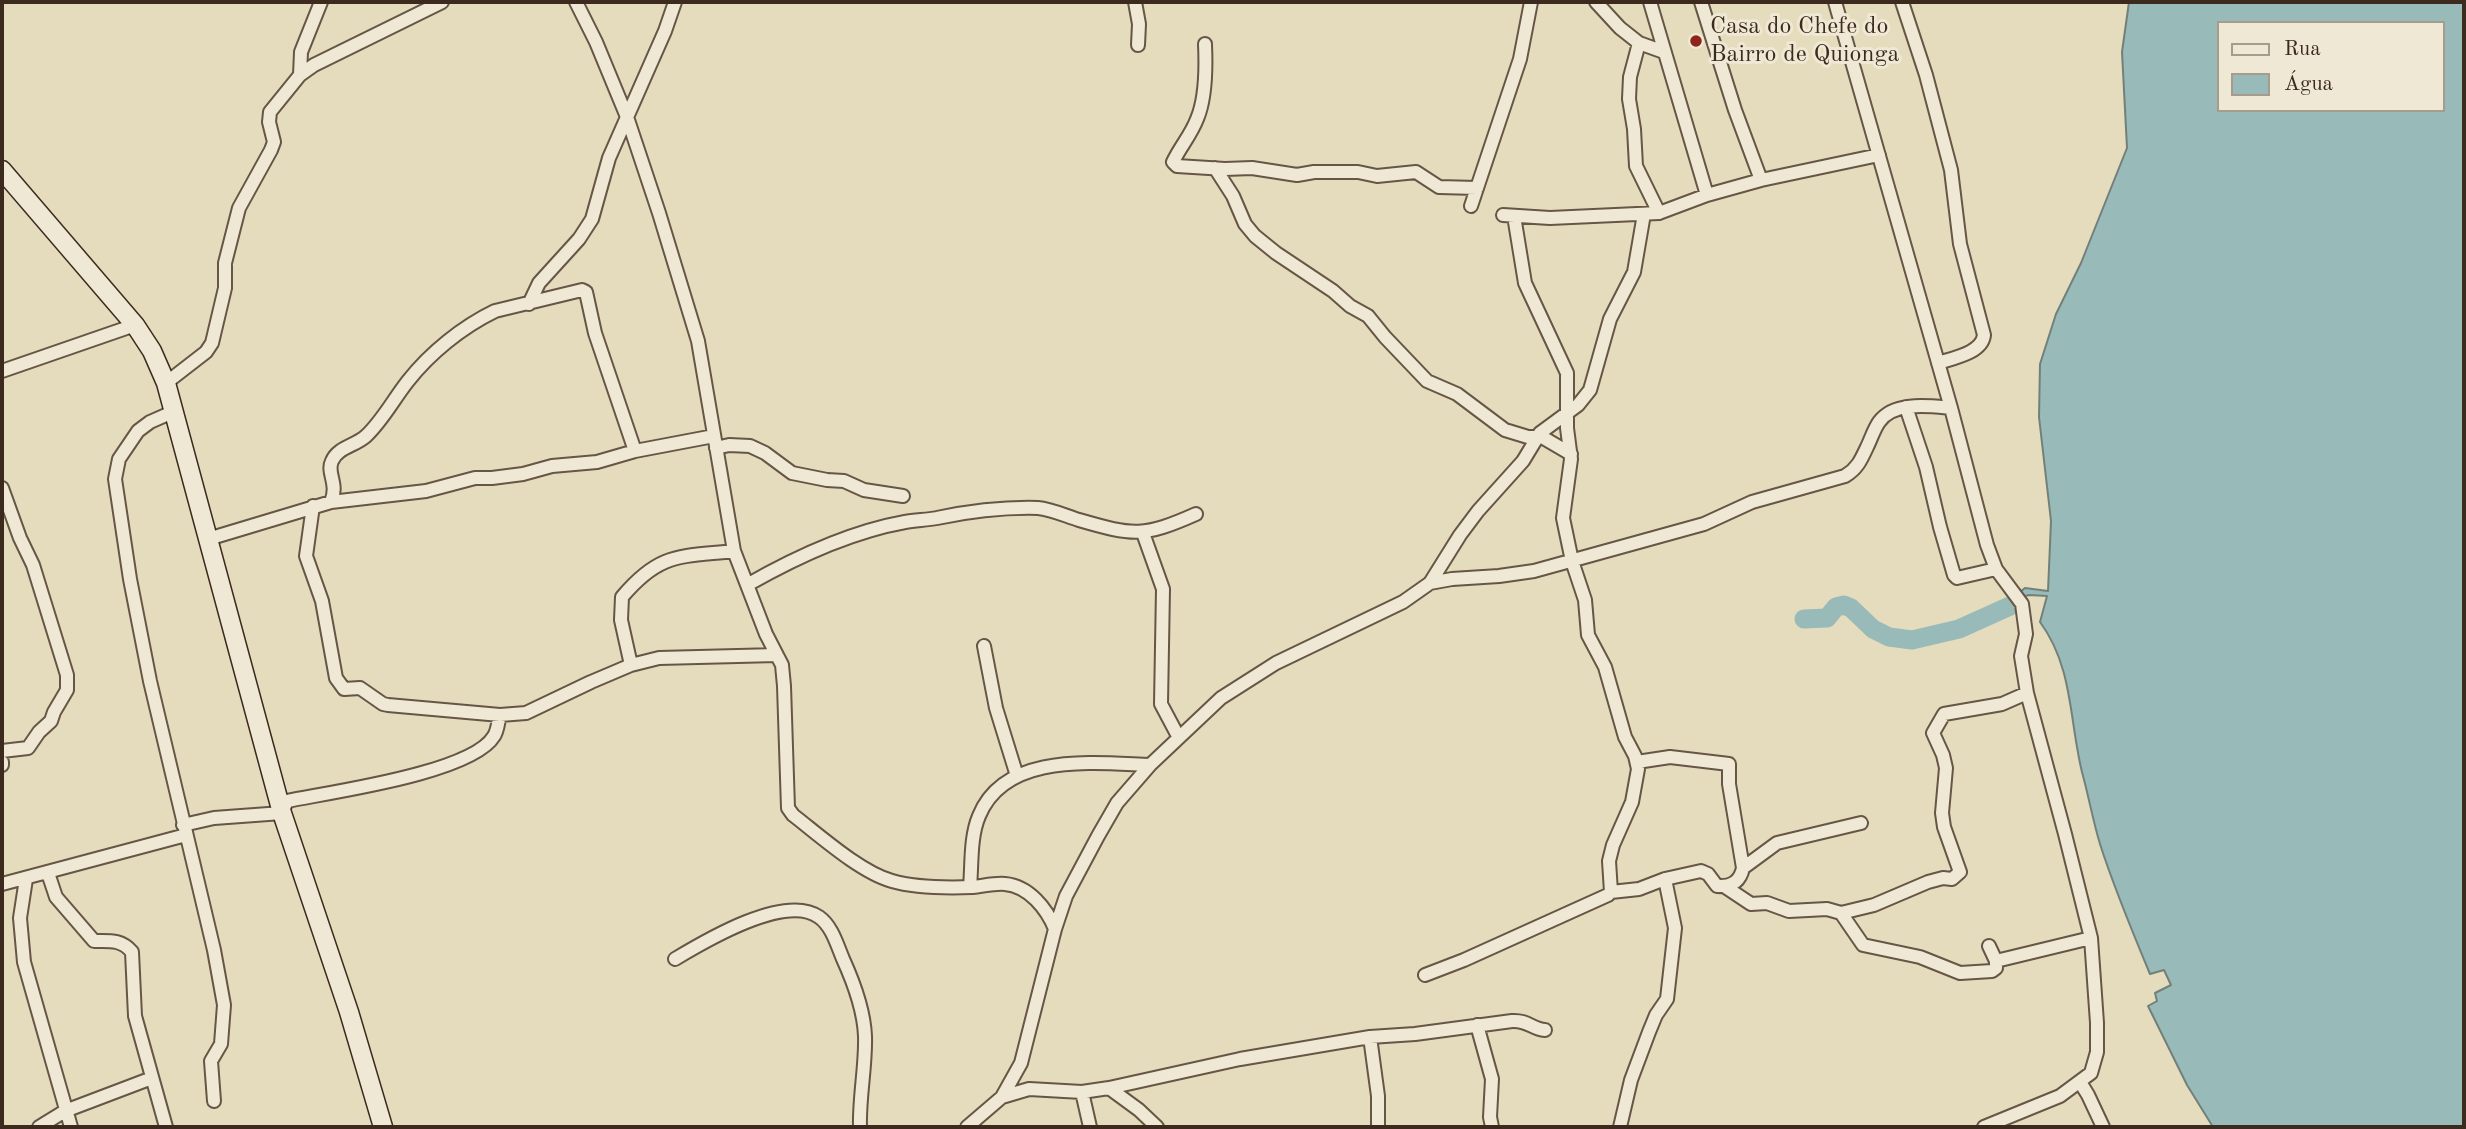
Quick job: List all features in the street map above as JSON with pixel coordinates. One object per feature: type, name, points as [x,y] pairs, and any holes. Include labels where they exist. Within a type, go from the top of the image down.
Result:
[{"type":"main road","points":[[2,170],[135,325],[152,351],[166,383],[282,813],[349,1012],[383,1127]]},
{"type":"street","points":[[300,75],[301,52],[321,2]]},
{"type":"street","points":[[166,383],[206,352],[212,343],[225,288],[225,263],[239,208],[274,142],[269,122],[270,111],[300,75],[327,58],[442,2]]},
{"type":"street","points":[[576,2],[627,117],[698,341],[734,551],[782,665],[787,802],[793,815],[851,859],[891,881],[927,886],[1007,884],[1024,891],[1043,905],[1055,929]]},
{"type":"street","points":[[529,304],[539,283],[579,239],[592,219],[609,158],[675,2]]},
{"type":"street","points":[[1135,2],[1139,45]]},
{"type":"street","points":[[1471,206],[1520,59],[1531,2]]},
{"type":"street","points":[[1596,2],[1620,28],[1639,43],[1664,52]]},
{"type":"street","points":[[1650,2],[1707,195]]},
{"type":"street","points":[[1701,2],[1735,110],[1761,180]]},
{"type":"street","points":[[1835,2],[1951,408],[1987,545],[1996,569],[2022,604],[2026,634],[2021,656],[2026,692],[2091,938],[2097,1052],[2091,1073],[2060,1096],[1984,1127]]},
{"type":"street","points":[[1902,2],[1926,75],[1951,170],[1960,244],[1984,335],[1982,344],[1975,349],[1938,363]]},
{"type":"street","points":[[1639,43],[1630,77],[1629,99],[1636,166],[1659,213]]},
{"type":"street","points":[[1205,44],[1201,109],[1188,139],[1173,162],[1178,166],[1252,169],[1297,176],[1314,172],[1350,171],[1377,176],[1416,172],[1439,187],[1477,188]]},
{"type":"street","points":[[1611,892],[1609,861],[1632,802],[1637,783],[1637,762],[1626,737],[1605,667],[1588,635],[1585,600],[1572,561],[1563,518],[1571,454],[1567,428],[1567,373],[1525,283],[1508,215],[1550,218],[1659,213],[1707,195],[1761,180],[1879,155]]},
{"type":"street","points":[[1215,168],[1233,196],[1248,229],[1276,253],[1368,316],[1427,381],[1457,394],[1505,430],[1528,437],[1538,436],[1571,454]]},
{"type":"street","points":[[967,1127],[1002,1097],[1021,1063],[1066,896],[1117,803],[1178,736],[1222,698],[1276,663],[1403,602],[1430,583],[1460,535],[1523,461],[1538,436],[1546,427],[1569,412],[1590,390],[1611,319],[1634,272],[1644,214]]},
{"type":"street","points":[[331,502],[335,489],[330,469],[334,457],[363,438],[385,416],[423,362],[484,316],[495,311],[582,290],[586,292],[595,333],[635,452]]},
{"type":"street","points":[[2,371],[135,325]]},
{"type":"street","points":[[1430,583],[1534,571],[1703,524],[1752,502],[1845,476],[1858,467],[1880,420],[1906,407],[1951,408]]},
{"type":"street","points":[[1906,407],[1926,467],[1954,575],[1957,578],[1996,569]]},
{"type":"street","points":[[175,411],[150,422],[138,431],[119,459],[116,479],[130,579],[150,681],[214,950],[224,1004],[222,1044],[211,1061],[214,1101]]},
{"type":"street","points":[[208,539],[331,502],[426,491],[475,478],[523,474],[552,466],[597,462],[635,452],[715,442],[750,446],[792,472],[824,480],[844,481],[864,490],[903,496]]},
{"type":"street","points":[[2,488],[5,511],[33,565],[67,675],[67,690],[51,722],[39,732],[28,748],[2,751]]},
{"type":"street","points":[[313,506],[306,556],[322,601],[336,678],[344,689],[360,688],[383,704],[500,715],[526,713],[631,665],[659,658],[777,655]]},
{"type":"street","points":[[747,585],[783,564],[848,538],[904,522],[975,510],[997,507],[1042,508],[1111,529],[1143,533],[1160,530],[1196,514]]},
{"type":"street","points":[[1143,533],[1163,589],[1161,704],[1178,736]]},
{"type":"street","points":[[631,665],[621,620],[622,597],[636,579],[669,559],[734,551]]},
{"type":"street","points":[[984,646],[996,708],[1017,776]]},
{"type":"street","points":[[1424,975],[1488,949],[1611,892],[1639,889],[1665,879],[1705,871],[1713,883],[1724,886],[1751,904],[1767,903],[1783,910],[1827,909],[1841,913],[1884,901],[1928,882],[1942,878],[1952,879],[1960,872],[1944,827],[1942,813],[1946,768],[1933,733],[1934,729],[1944,714],[2002,704],[2026,692]]},
{"type":"street","points":[[2,884],[48,873],[214,818],[282,813],[286,801],[416,776],[472,755],[494,736],[500,715]]},
{"type":"street","points":[[1637,762],[1670,757],[1729,764],[1731,795],[1743,868],[1739,880],[1724,886]]},
{"type":"street","points":[[971,887],[972,853],[978,817],[1004,783],[1017,776],[1058,764],[1150,765]]},
{"type":"street","points":[[1743,868],[1777,843],[1861,823]]},
{"type":"street","points":[[48,873],[56,897],[94,941],[117,941],[132,952],[135,1016],[166,1127]]},
{"type":"street","points":[[26,879],[20,918],[24,962],[71,1127]]},
{"type":"street","points":[[1620,1127],[1631,1080],[1656,1015],[1667,999],[1675,928],[1665,879]]},
{"type":"street","points":[[675,959],[752,919],[776,912],[804,911],[818,916],[828,927],[849,972],[862,1019],[865,1036],[860,1127]]},
{"type":"street","points":[[1841,913],[1863,945],[1920,957],[1967,974],[1992,971],[1996,968],[1996,961],[1989,946]]},
{"type":"street","points":[[1996,961],[2091,938]]},
{"type":"street","points":[[1002,1097],[1029,1089],[1082,1092],[1109,1088],[1240,1059],[1370,1037],[1523,1020],[1539,1030],[1545,1030]]},
{"type":"street","points":[[1477,1025],[1492,1079],[1492,1127]]},
{"type":"street","points":[[1370,1037],[1378,1097],[1378,1127]]},
{"type":"street","points":[[39,1127],[65,1111],[152,1078]]},
{"type":"street","points":[[2080,1083],[2102,1127]]},
{"type":"street","points":[[1109,1088],[1157,1127]]},
{"type":"street","points":[[1082,1092],[1090,1127]]},
{"type":"water","points":[[2129,2],[2464,2],[2464,1127],[2213,1127],[2187,1085],[2148,1006],[2157,1001],[2155,993],[2171,985],[2164,970],[2150,974],[2100,844],[2079,756],[2065,677],[2051,640],[2040,622],[2047,596],[2021,597],[2010,611],[1986,616],[2025,588],[2048,591],[2051,521],[2039,417],[2040,364],[2056,314],[2081,263],[2127,148],[2122,52]]},
{"type":"waterway","points":[[1804,619],[1827,618],[1836,607],[1844,605],[1851,608],[1873,629],[1889,637],[1912,640],[1959,629],[2010,606]]},
{"type":"place","name":"Casa do Chefe do Bairro de Quionga","points":[[1696,41]]}]
